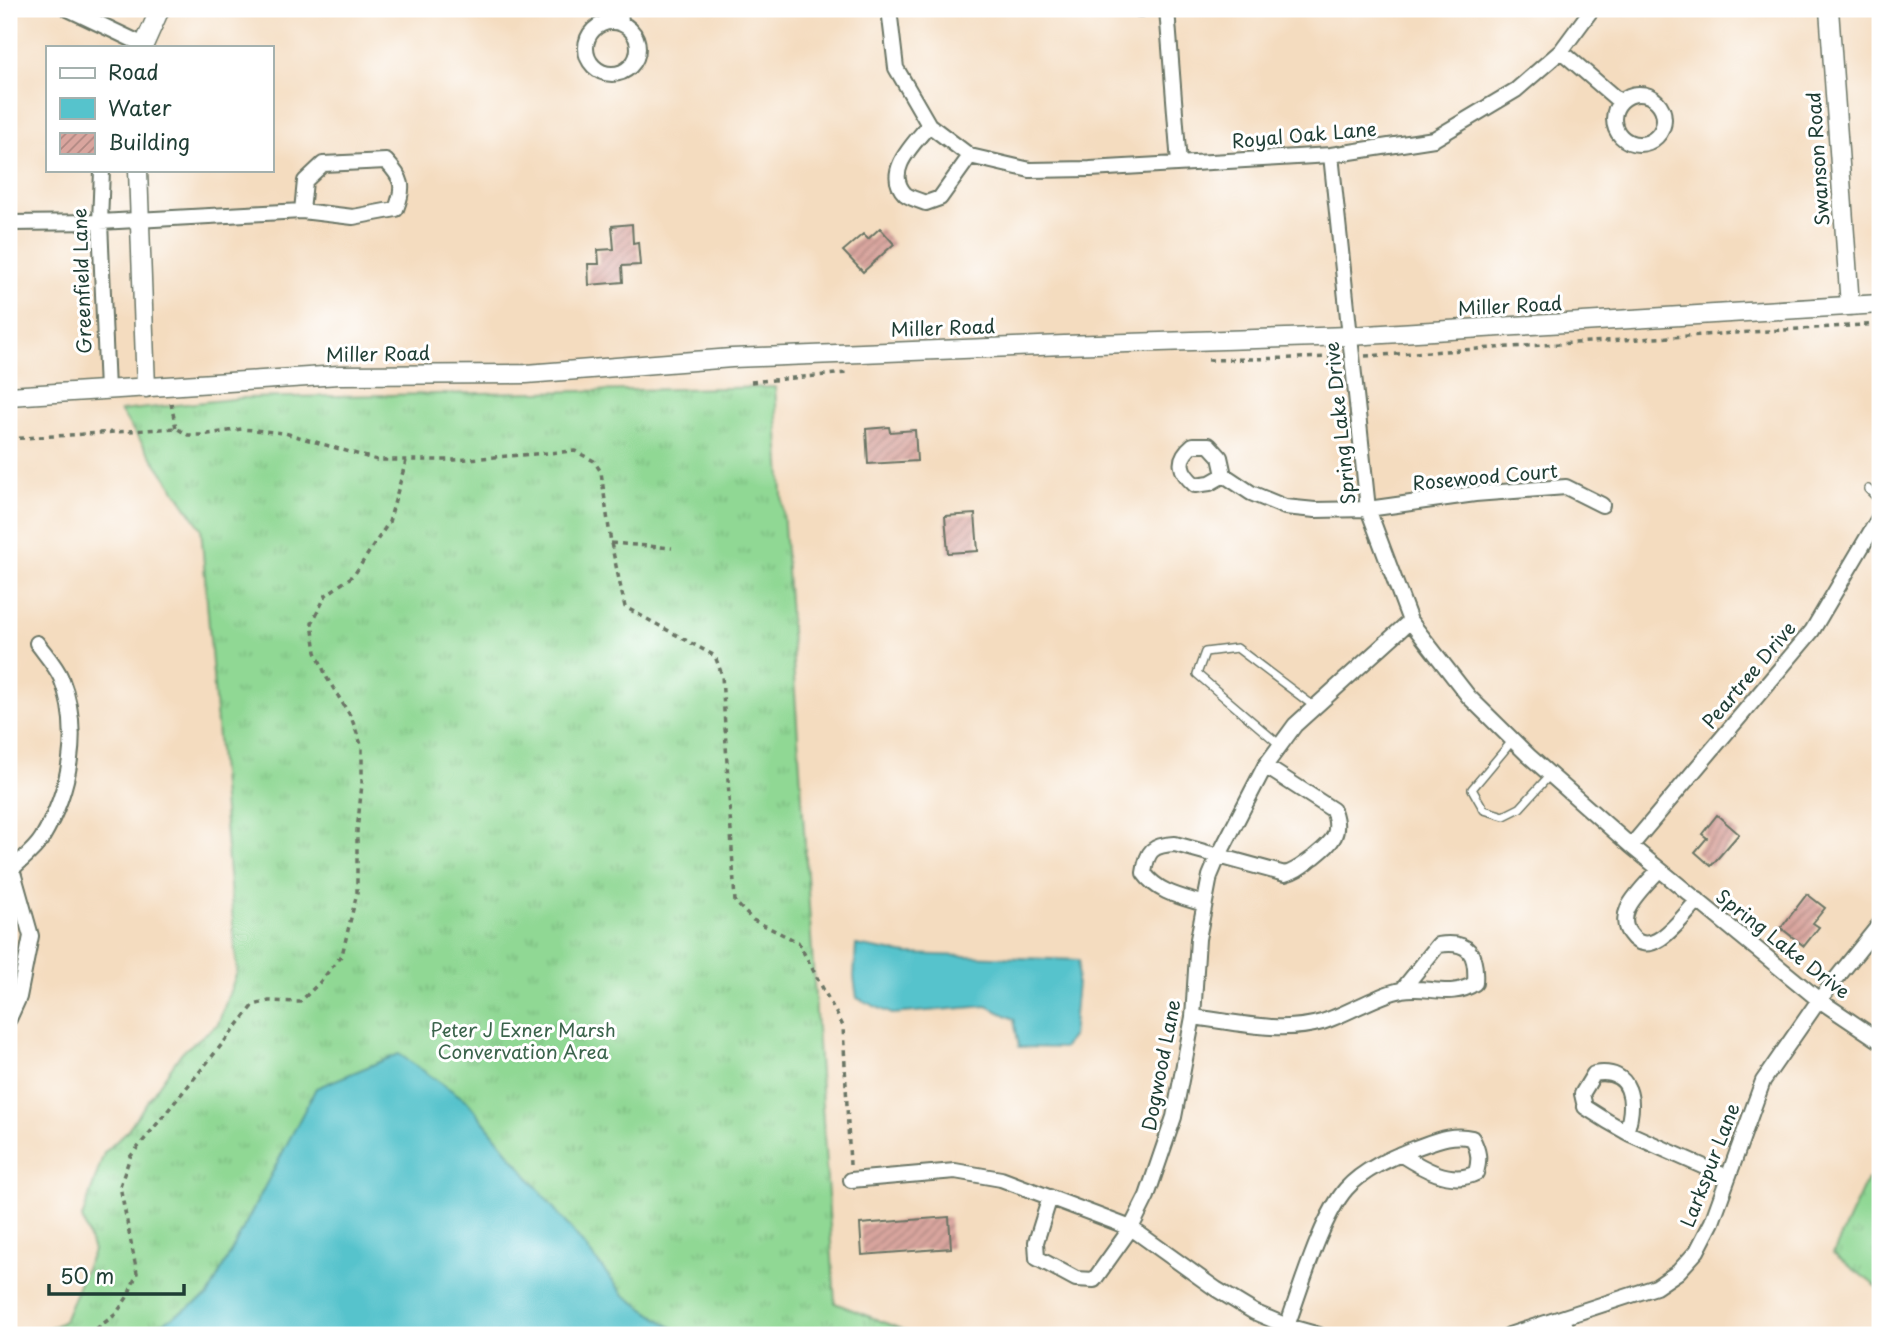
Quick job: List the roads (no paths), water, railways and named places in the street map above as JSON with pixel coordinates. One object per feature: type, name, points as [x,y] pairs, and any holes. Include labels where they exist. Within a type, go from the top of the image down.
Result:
[{"type":"street","points":[[68,9],[143,46],[160,9]]},
{"type":"street","name":"Royal Oak Lane","points":[[889,9],[896,68],[929,125],[970,156],[1030,170],[1331,155],[1434,139],[1516,90],[1561,51],[1592,9]]},
{"type":"street","points":[[1167,9],[1179,164]]},
{"type":"street","name":"Swanson Road","points":[[1829,9],[1850,306]]},
{"type":"street","points":[[1561,51],[1620,102]]},
{"type":"street","points":[[929,125],[899,165],[897,179],[906,195],[926,203],[940,198],[970,156]]},
{"type":"street","name":"Spring Lake Drive","points":[[1331,155],[1368,509],[1410,621],[1469,697],[1550,775],[1659,870],[1819,1000],[1880,1041]]},
{"type":"street","points":[[9,223],[100,222],[302,211],[353,217],[396,209],[403,192],[398,173],[386,161],[323,164],[305,181],[302,211]]},
{"type":"street","name":"Greenfield Lane","points":[[102,172],[100,222],[107,390]]},
{"type":"street","points":[[138,172],[146,388]]},
{"type":"street","name":"Miller Road","points":[[9,396],[339,375],[526,374],[732,358],[1350,337],[1880,304]]},
{"type":"street","name":"Rosewood Court","points":[[1224,475],[1251,493],[1286,507],[1315,510],[1368,509],[1475,494],[1566,486],[1602,505]]},
{"type":"street","name":"Peartree Drive","points":[[1631,846],[1812,631],[1880,516]]},
{"type":"street","name":"Dogwood Lane","points":[[1131,1228],[1147,1195],[1174,1117],[1193,1017],[1198,939],[1210,876],[1218,857],[1265,766],[1295,725],[1410,621]]},
{"type":"street","points":[[9,1019],[19,997],[31,936],[10,868],[41,840],[58,803],[72,762],[71,719],[61,677],[37,643]]},
{"type":"street","points":[[1204,904],[1150,883],[1144,873],[1146,858],[1151,850],[1163,844],[1175,844],[1285,874],[1296,871],[1332,842],[1337,822],[1333,810],[1265,766]]},
{"type":"street","name":"Spring Lake Drive","points":[[1659,870],[1629,906],[1625,918],[1631,937],[1640,942],[1654,942],[1668,935],[1698,900]]},
{"type":"street","name":"Larkspur Lane","points":[[1509,1335],[1656,1287],[1678,1272],[1698,1251],[1712,1222],[1762,1080],[1819,1000],[1880,924]]},
{"type":"street","points":[[1193,1017],[1285,1028],[1321,1023],[1402,990],[1465,990],[1475,982],[1476,966],[1472,954],[1464,945],[1454,942],[1438,945],[1402,990]]},
{"type":"street","points":[[1626,1132],[1727,1177]]},
{"type":"street","points":[[1287,1326],[1332,1209],[1348,1188],[1376,1166],[1400,1154],[1458,1135],[1472,1138],[1478,1148],[1480,1160],[1476,1173],[1466,1178],[1448,1177],[1400,1154]]},
{"type":"street","points":[[851,1180],[955,1171],[1001,1179],[1131,1228],[1216,1289],[1254,1312],[1287,1326],[1319,1335]]},
{"type":"street","points":[[1050,1197],[1036,1242],[1037,1258],[1076,1279],[1094,1280],[1131,1228]]},
{"type":"street","points":[[1563,1319],[1569,1335]]},
{"type":"lane","points":[[1868,489],[1880,502]]},
{"type":"lane","points":[[1280,745],[1197,674],[1205,652],[1237,648],[1315,707]]},
{"type":"lane","points":[[1513,740],[1472,789],[1484,810],[1504,817],[1520,808],[1550,775]]},
{"type":"water","points":[[856,945],[907,954],[1079,960],[1072,1037],[1063,1048],[1019,1047],[1014,1019],[987,1006],[892,1014],[857,998],[854,977]]},
{"type":"water","points":[[399,1054],[467,1101],[624,1295],[683,1335],[142,1335],[208,1296],[316,1088]]},
{"type":"park label","name":"Peter J Exner Marsh Convervation Area","points":[[523,1041]]}]
